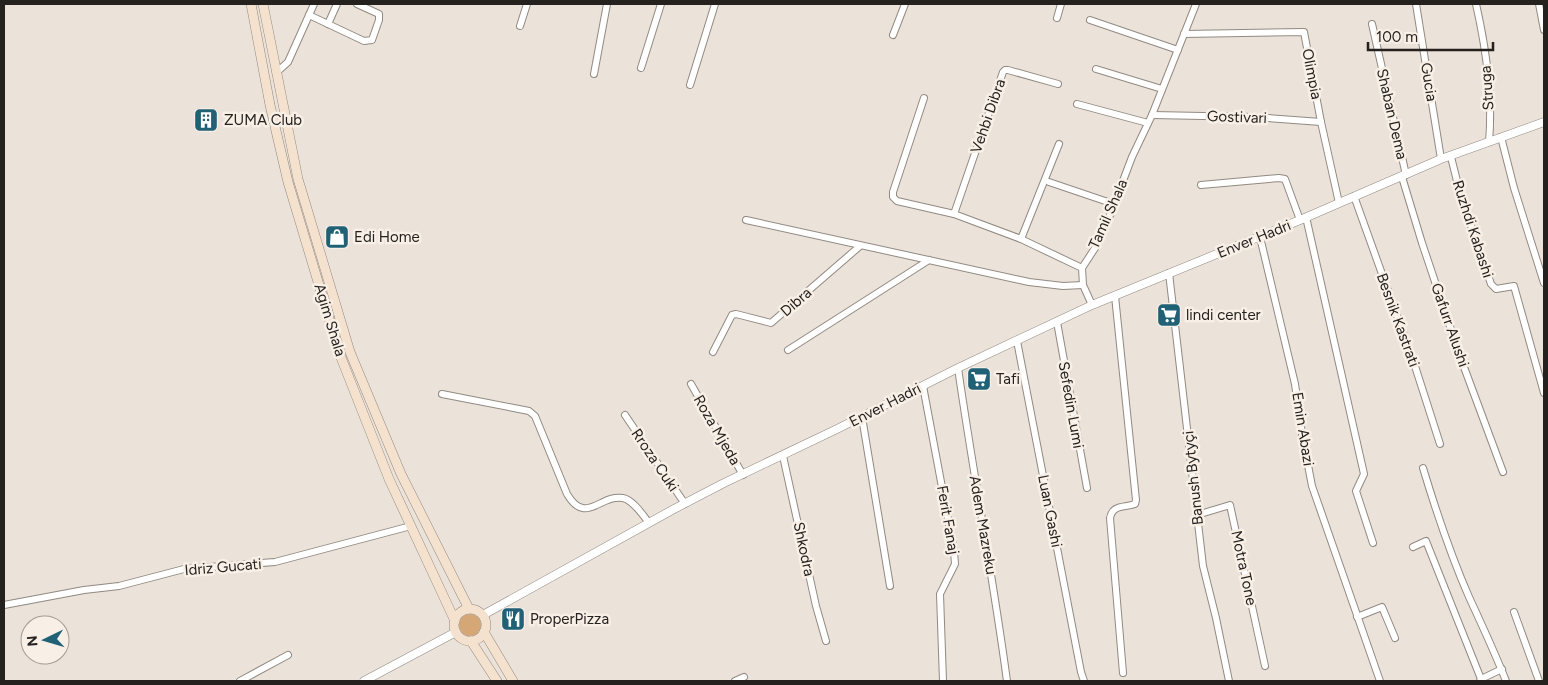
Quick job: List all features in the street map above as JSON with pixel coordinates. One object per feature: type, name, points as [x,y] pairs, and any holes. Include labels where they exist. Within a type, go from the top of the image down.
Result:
[{"type":"main road","name":"Agim Shala","points":[[251,4],[270,105],[288,182],[340,356],[389,479],[455,621],[456,632]]},
{"type":"main road","name":"Agim Shala","points":[[263,4],[298,179],[350,352],[401,474],[470,609]]},
{"type":"main road","points":[[455,621],[460,613],[470,609],[483,616],[486,626],[478,639],[471,641],[463,639],[456,632]]},
{"type":"main road","points":[[484,632],[513,681]]},
{"type":"main road","points":[[471,641],[497,681]]},
{"type":"street","points":[[277,72],[288,62],[314,4]]},
{"type":"street","points":[[328,24],[337,4]]},
{"type":"street","points":[[309,15],[364,41],[372,40],[379,20],[379,14],[357,4]]},
{"type":"street","points":[[520,26],[527,4]]},
{"type":"street","points":[[594,74],[607,4]]},
{"type":"street","points":[[641,68],[661,4]]},
{"type":"street","points":[[690,85],[715,4]]},
{"type":"street","points":[[893,35],[904,4]]},
{"type":"street","points":[[1057,18],[1061,4]]},
{"type":"street","name":"Tamil Shala","points":[[1092,306],[1082,286],[1082,268],[1097,245],[1196,4]]},
{"type":"street","name":"Gucia","points":[[1416,4],[1441,159]]},
{"type":"street","name":"Struga","points":[[1476,4],[1482,28],[1488,79],[1489,142]]},
{"type":"street","points":[[1539,4],[1544,30]]},
{"type":"street","points":[[1090,20],[1178,50]]},
{"type":"street","name":"Shaban Dema","points":[[1372,24],[1404,176]]},
{"type":"street","name":"Olimpia","points":[[1184,34],[1304,32],[1339,203]]},
{"type":"street","points":[[1096,69],[1162,89]]},
{"type":"street","name":"Vehbi Dibra","points":[[954,214],[1003,72],[1008,70],[1058,84]]},
{"type":"street","points":[[924,98],[892,192],[893,197],[896,200],[954,214],[1021,239],[1082,268]]},
{"type":"street","points":[[1077,104],[1148,123]]},
{"type":"street","name":"Gostivari","points":[[1152,114],[1254,117],[1321,122]]},
{"type":"street","name":"Enver Hadri","points":[[483,616],[685,504],[958,368],[1092,306],[1169,273],[1303,219],[1441,159],[1544,122]]},
{"type":"street","points":[[1501,137],[1514,188],[1544,283]]},
{"type":"street","points":[[1021,239],[1059,144]]},
{"type":"street","name":"Ruzhdi Kabashi","points":[[1451,157],[1460,193],[1491,284],[1496,288],[1514,286],[1544,393]]},
{"type":"street","name":"Gafurr Alushi","points":[[1404,176],[1422,243],[1502,472]]},
{"type":"street","name":"Enver Hadri","points":[[1201,185],[1285,179],[1303,219]]},
{"type":"street","points":[[1049,182],[1114,204]]},
{"type":"street","name":"Besnik Kastrati","points":[[1354,196],[1414,363],[1440,444]]},
{"type":"street","points":[[1303,219],[1364,474],[1356,491],[1373,543]]},
{"type":"street","points":[[746,220],[1028,282],[1082,286]]},
{"type":"street","name":"Emin Abazi","points":[[1260,236],[1295,384],[1312,486],[1380,681]]},
{"type":"street","name":"Dibra","points":[[713,352],[732,315],[736,314],[771,323],[860,246]]},
{"type":"street","points":[[788,350],[929,260]]},
{"type":"street","name":"Banush Bytyçi","points":[[1169,273],[1203,566],[1229,681]]},
{"type":"street","points":[[1115,296],[1136,500],[1135,504],[1116,507],[1110,518],[1123,673]]},
{"type":"street","name":"Sefedin Lumi","points":[[1057,322],[1087,488]]},
{"type":"street","name":"Luan Gashi","points":[[1017,341],[1084,681]]},
{"type":"street","name":"Adem Mazreku","points":[[958,368],[1007,681]]},
{"type":"street","name":"Roza Mjeda","points":[[691,384],[743,475]]},
{"type":"street","name":"Ferit Fanaj","points":[[923,386],[955,564],[940,594],[943,681]]},
{"type":"street","points":[[442,394],[529,410],[535,416],[572,503],[578,508],[588,508],[622,498],[629,501],[649,523]]},
{"type":"street","name":"Rroza Cuki","points":[[624,416],[685,504]]},
{"type":"street","points":[[862,417],[890,586]]},
{"type":"street","name":"Shkodra","points":[[783,456],[816,606],[826,641]]},
{"type":"street","points":[[1423,468],[1433,501],[1469,597],[1489,638],[1506,681]]},
{"type":"street","name":"Motra Tone","points":[[1196,515],[1230,505],[1264,666]]},
{"type":"street","name":"Idriz Gucati","points":[[4,605],[84,590],[119,586],[184,569],[275,562],[411,526]]},
{"type":"street","points":[[1413,547],[1426,541],[1480,680],[1502,670]]},
{"type":"street","points":[[1357,617],[1382,607],[1395,638]]},
{"type":"street","points":[[1514,612],[1539,681]]},
{"type":"street","points":[[364,681],[456,632]]},
{"type":"street","points":[[240,681],[288,655]]},
{"type":"street","points":[[735,681],[744,677]]},
{"type":"shaded area","points":[[466,614],[474,614],[481,621],[481,629],[474,636],[466,636],[459,629],[459,621]]},
{"type":"place","name":"ZUMA Club","points":[[206,120]]},
{"type":"place","name":"Edi Home","points":[[337,237]]},
{"type":"place","name":"lindi center","points":[[1169,315]]},
{"type":"place","name":"Tafi","points":[[979,379]]},
{"type":"place","name":"ProperPizza","points":[[513,619]]}]
